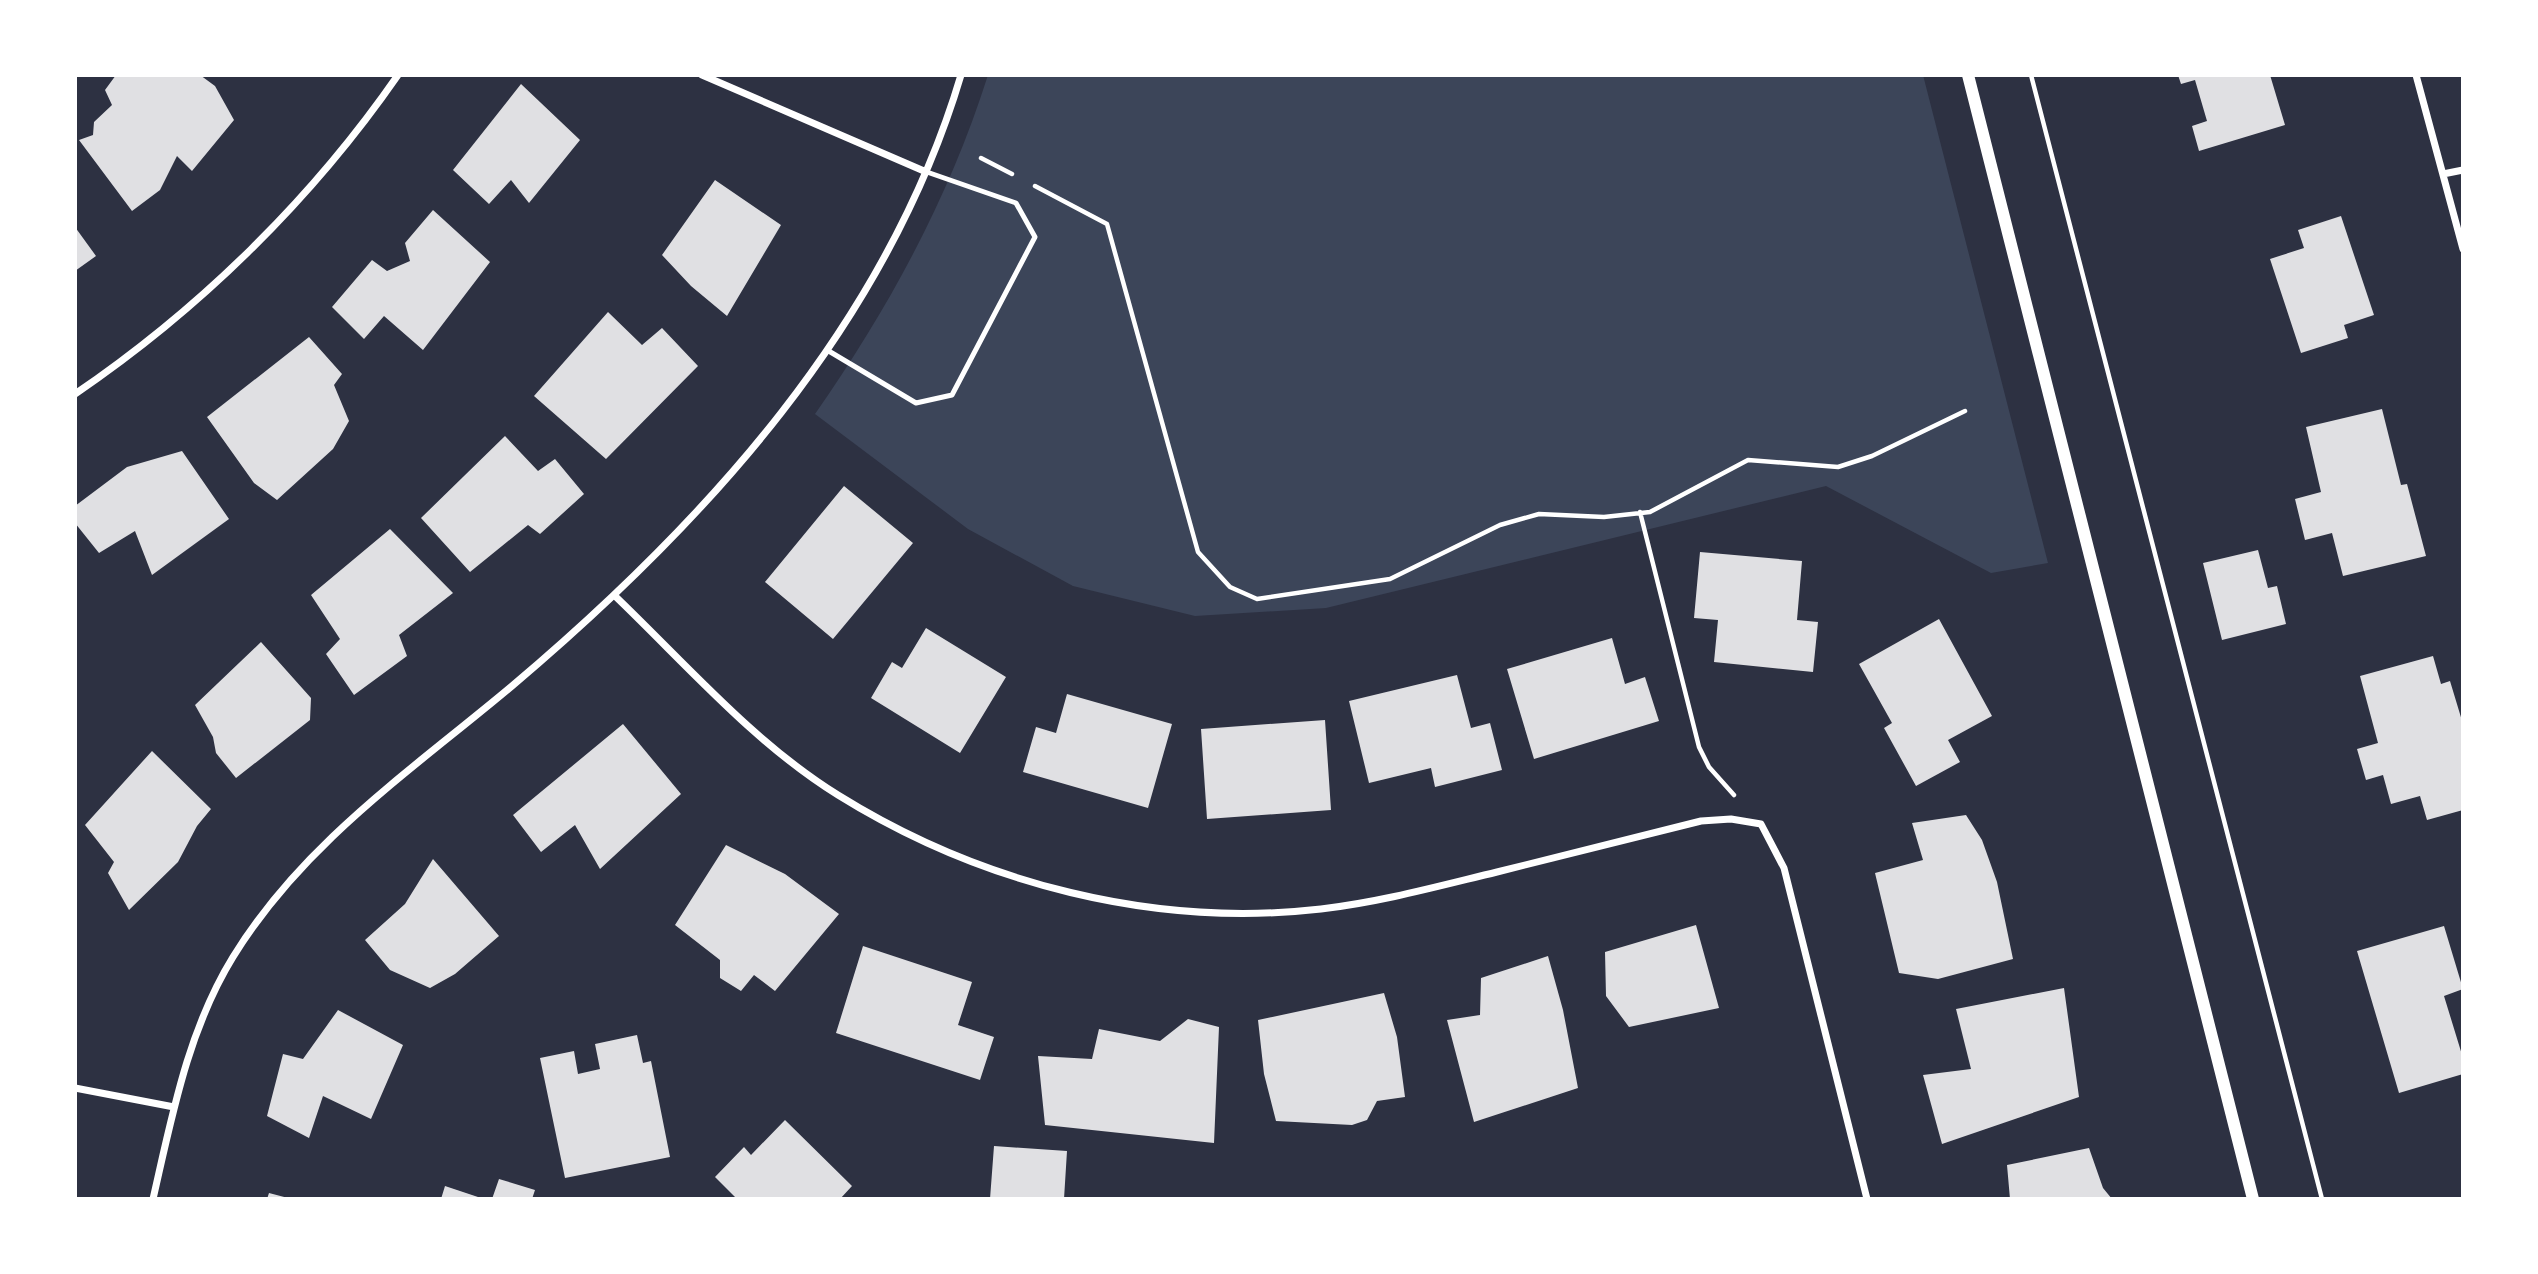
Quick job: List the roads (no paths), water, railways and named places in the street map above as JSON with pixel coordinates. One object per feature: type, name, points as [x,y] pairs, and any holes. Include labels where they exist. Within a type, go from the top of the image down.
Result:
[{"type":"street","points":[[75,394],[158,332],[275,226],[329,165],[398,75]]},
{"type":"street","points":[[702,75],[925,172]]},
{"type":"street","points":[[153,1199],[189,1054],[232,959],[294,873],[331,835],[615,596],[732,474],[783,413],[827,350],[892,242],[925,172],[961,75]]},
{"type":"street","points":[[1968,75],[2253,1199]]},
{"type":"street","points":[[2416,75],[2463,249]]},
{"type":"street","points":[[2443,174],[2463,170]]},
{"type":"street","points":[[615,596],[755,732],[837,795],[923,841],[1005,874],[1082,895],[1160,909],[1238,913],[1320,909],[1400,896],[1701,821],[1731,819],[1760,824],[1784,868],[1867,1199]]},
{"type":"street","points":[[75,1088],[174,1107]]},
{"type":"lane","points":[[827,350],[916,403],[952,395],[1035,237],[1016,203],[925,172]]}]
